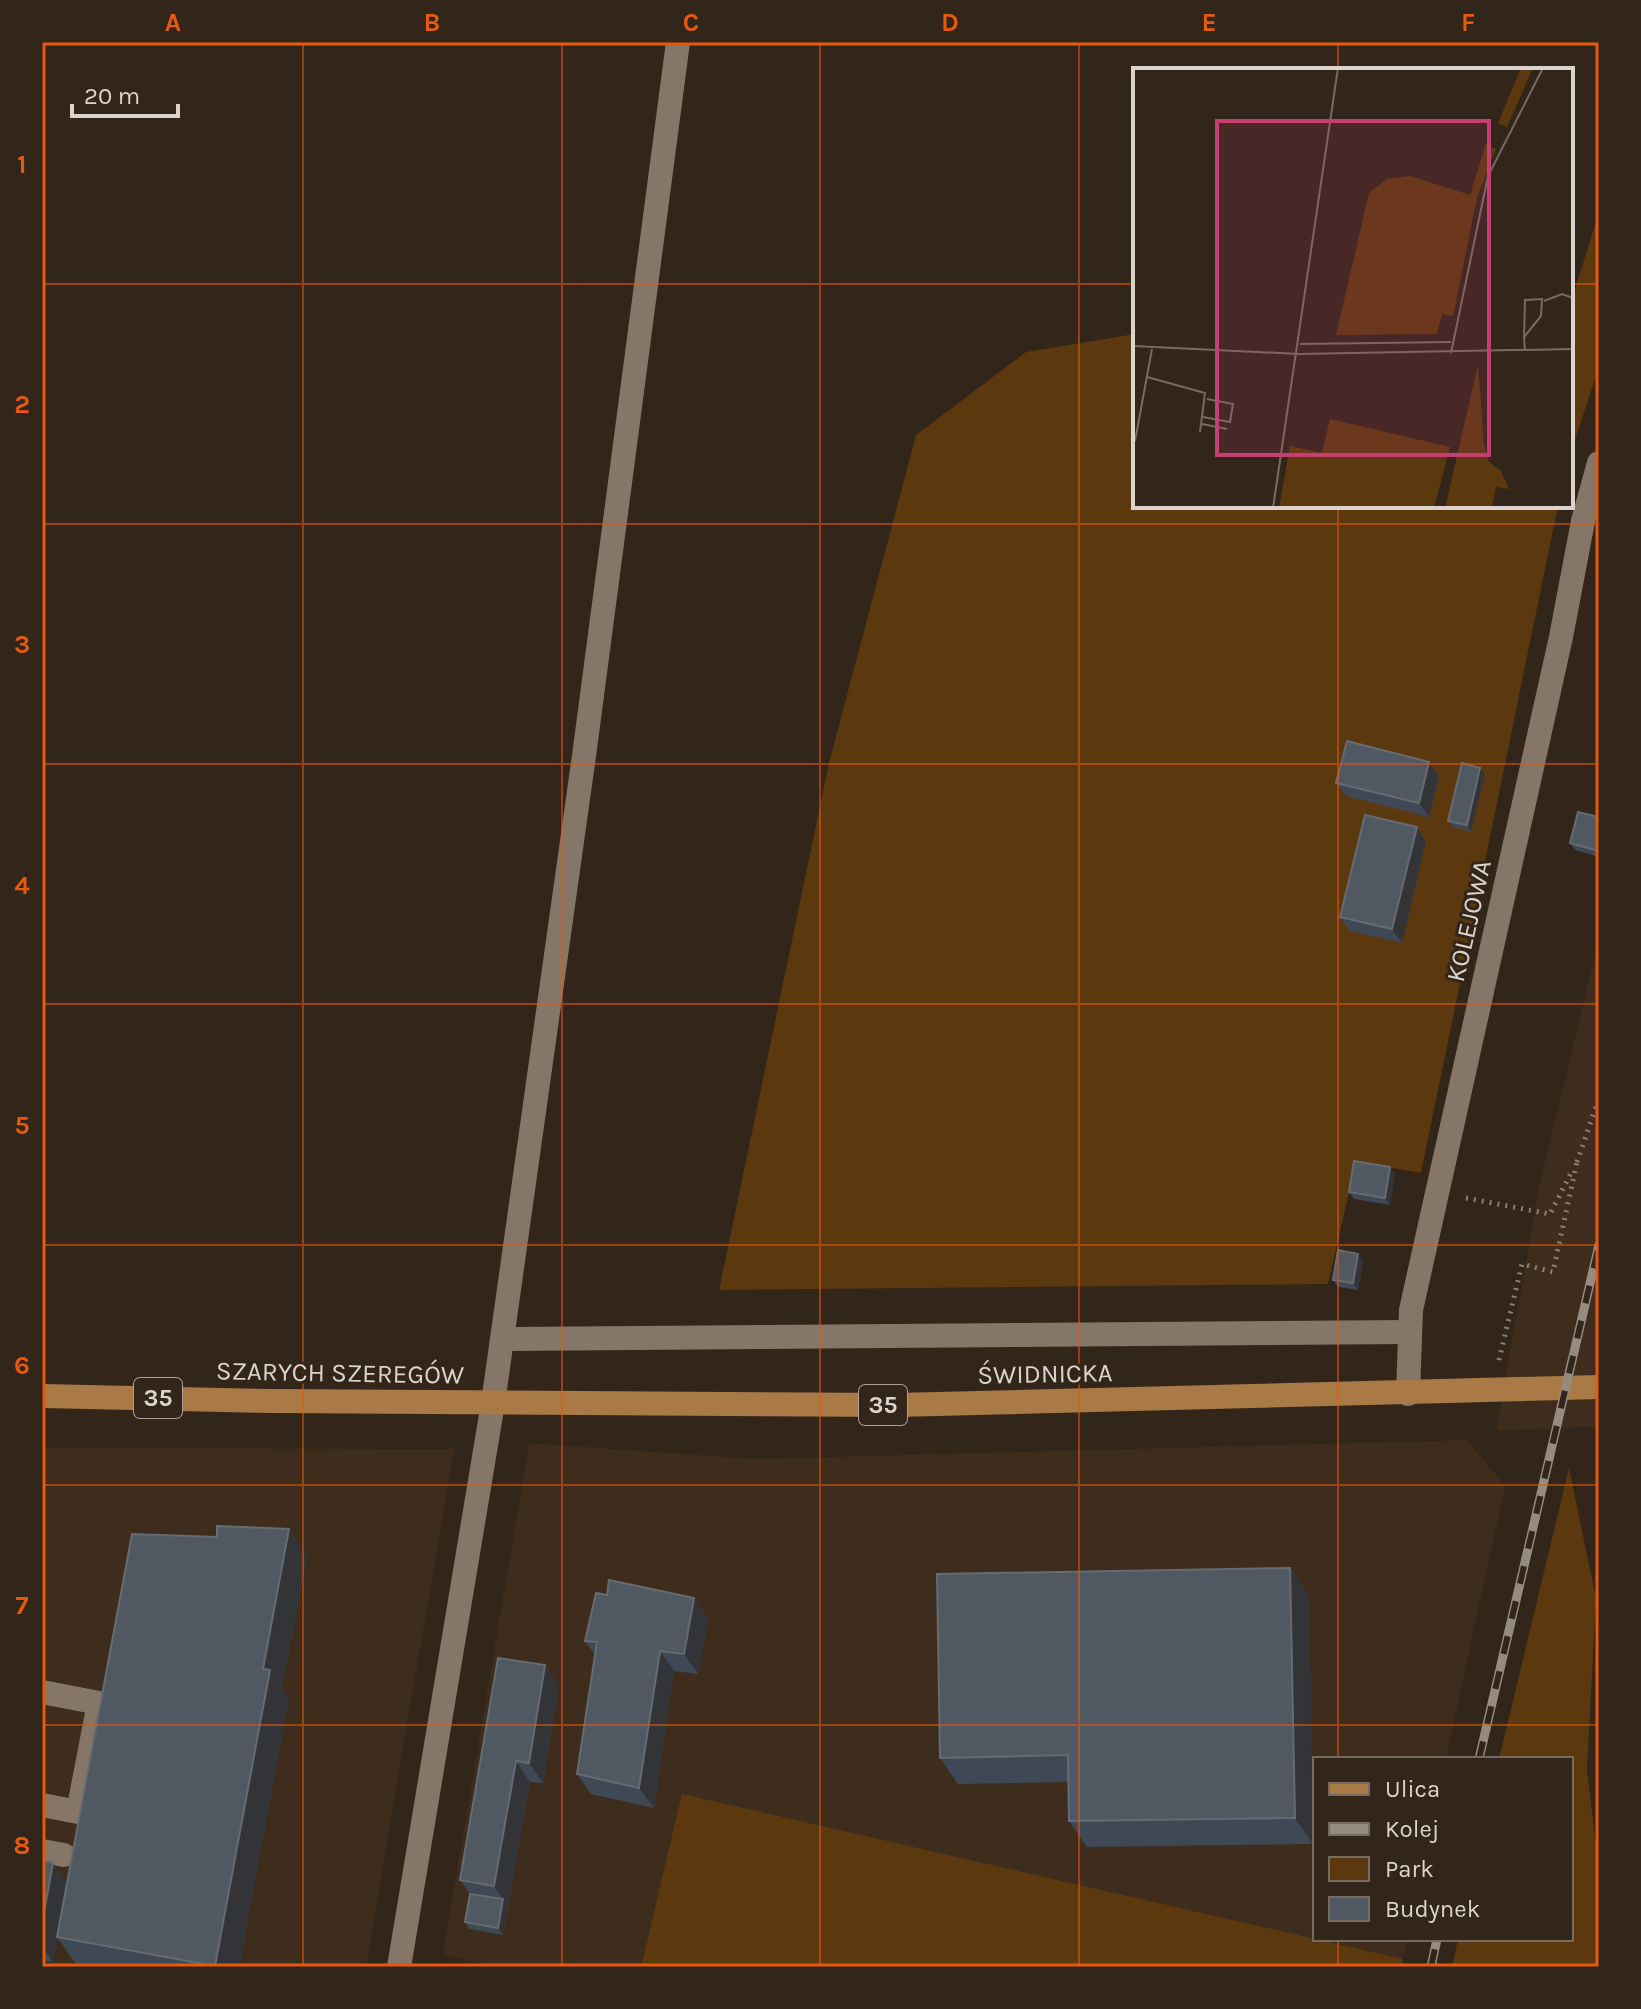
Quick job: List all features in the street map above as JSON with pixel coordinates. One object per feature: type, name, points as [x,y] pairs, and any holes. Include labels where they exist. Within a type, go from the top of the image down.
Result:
[{"type":"main road","name":"ŚWIDNICKA","points":[[493,1403],[897,1405],[1599,1387]]},
{"type":"main road","name":"SZARYCH SZEREGÓW","points":[[42,1396],[493,1403]]},
{"type":"street","points":[[399,1967],[493,1403],[586,740],[678,42]]},
{"type":"street","name":"KOLEJOWA","points":[[1408,1394],[1411,1310],[1561,637],[1583,521],[1599,463]]},
{"type":"street","points":[[502,1339],[1410,1332]]},
{"type":"street","points":[[42,1692],[99,1703],[78,1812],[42,1805]]},
{"type":"path","points":[[1514,1359],[1499,1360],[1522,1264],[1553,1272],[1577,1162],[1599,1098]]},
{"type":"path","points":[[1438,1192],[1550,1214],[1577,1162]]},
{"type":"shaded area","points":[[1599,939],[1599,1426],[1496,1431],[1541,1178]]},
{"type":"shaded area","points":[[1467,1440],[1505,1486],[1446,1757],[1313,1757],[1313,1939],[683,1795],[641,1967],[495,1967],[443,1955],[529,1443],[754,1459]]},
{"type":"shaded area","points":[[42,1448],[454,1449],[366,1967],[42,1967]]},
{"type":"shaded area","points":[[1324,1941],[1407,1941],[1403,1959]]},
{"type":"green space","points":[[1599,212],[1599,367],[1573,446],[1573,296]]},
{"type":"green space","points":[[1133,334],[1133,508],[1558,508],[1421,1173],[1356,1162],[1328,1284],[719,1290],[829,763],[916,435],[1026,352]]},
{"type":"green space","points":[[1569,1468],[1596,1598],[1587,1770],[1599,1871],[1599,1967],[1452,1967],[1458,1941],[1573,1941],[1573,1757],[1499,1757]]},
{"type":"green space","points":[[682,1794],[1313,1938],[1313,1941],[1403,1959],[1401,1967],[641,1967]]},
{"type":"building","points":[[1347,741],[1429,762],[1419,803],[1336,783]]},
{"type":"building","points":[[1462,763],[1480,768],[1467,825],[1448,821]]},
{"type":"building","points":[[1578,812],[1599,817],[1599,851],[1570,843]]},
{"type":"building","points":[[1365,815],[1417,827],[1392,929],[1340,917]]},
{"type":"building","points":[[1354,1161],[1390,1167],[1385,1198],[1349,1192]]},
{"type":"building","points":[[1338,1250],[1358,1254],[1353,1283],[1333,1280]]},
{"type":"building","points":[[217,1526],[289,1529],[263,1669],[270,1670],[215,1966],[57,1937],[132,1534],[217,1537]]},
{"type":"building","points":[[1290,1568],[1295,1818],[1069,1821],[1068,1755],[940,1758],[937,1574]]},
{"type":"building","points":[[609,1580],[694,1598],[684,1654],[660,1651],[639,1788],[577,1774],[597,1642],[585,1641],[596,1593],[607,1595]]},
{"type":"building","points":[[498,1658],[545,1665],[529,1763],[516,1761],[494,1886],[460,1880]]},
{"type":"building","points":[[42,1860],[53,1863],[42,1923]]},
{"type":"building","points":[[470,1894],[503,1899],[498,1928],[465,1922]]},
{"type":"railway","points":[[1479,1757],[1599,1245]]},
{"type":"railway","points":[[1431,1967],[1437,1941]]}]
